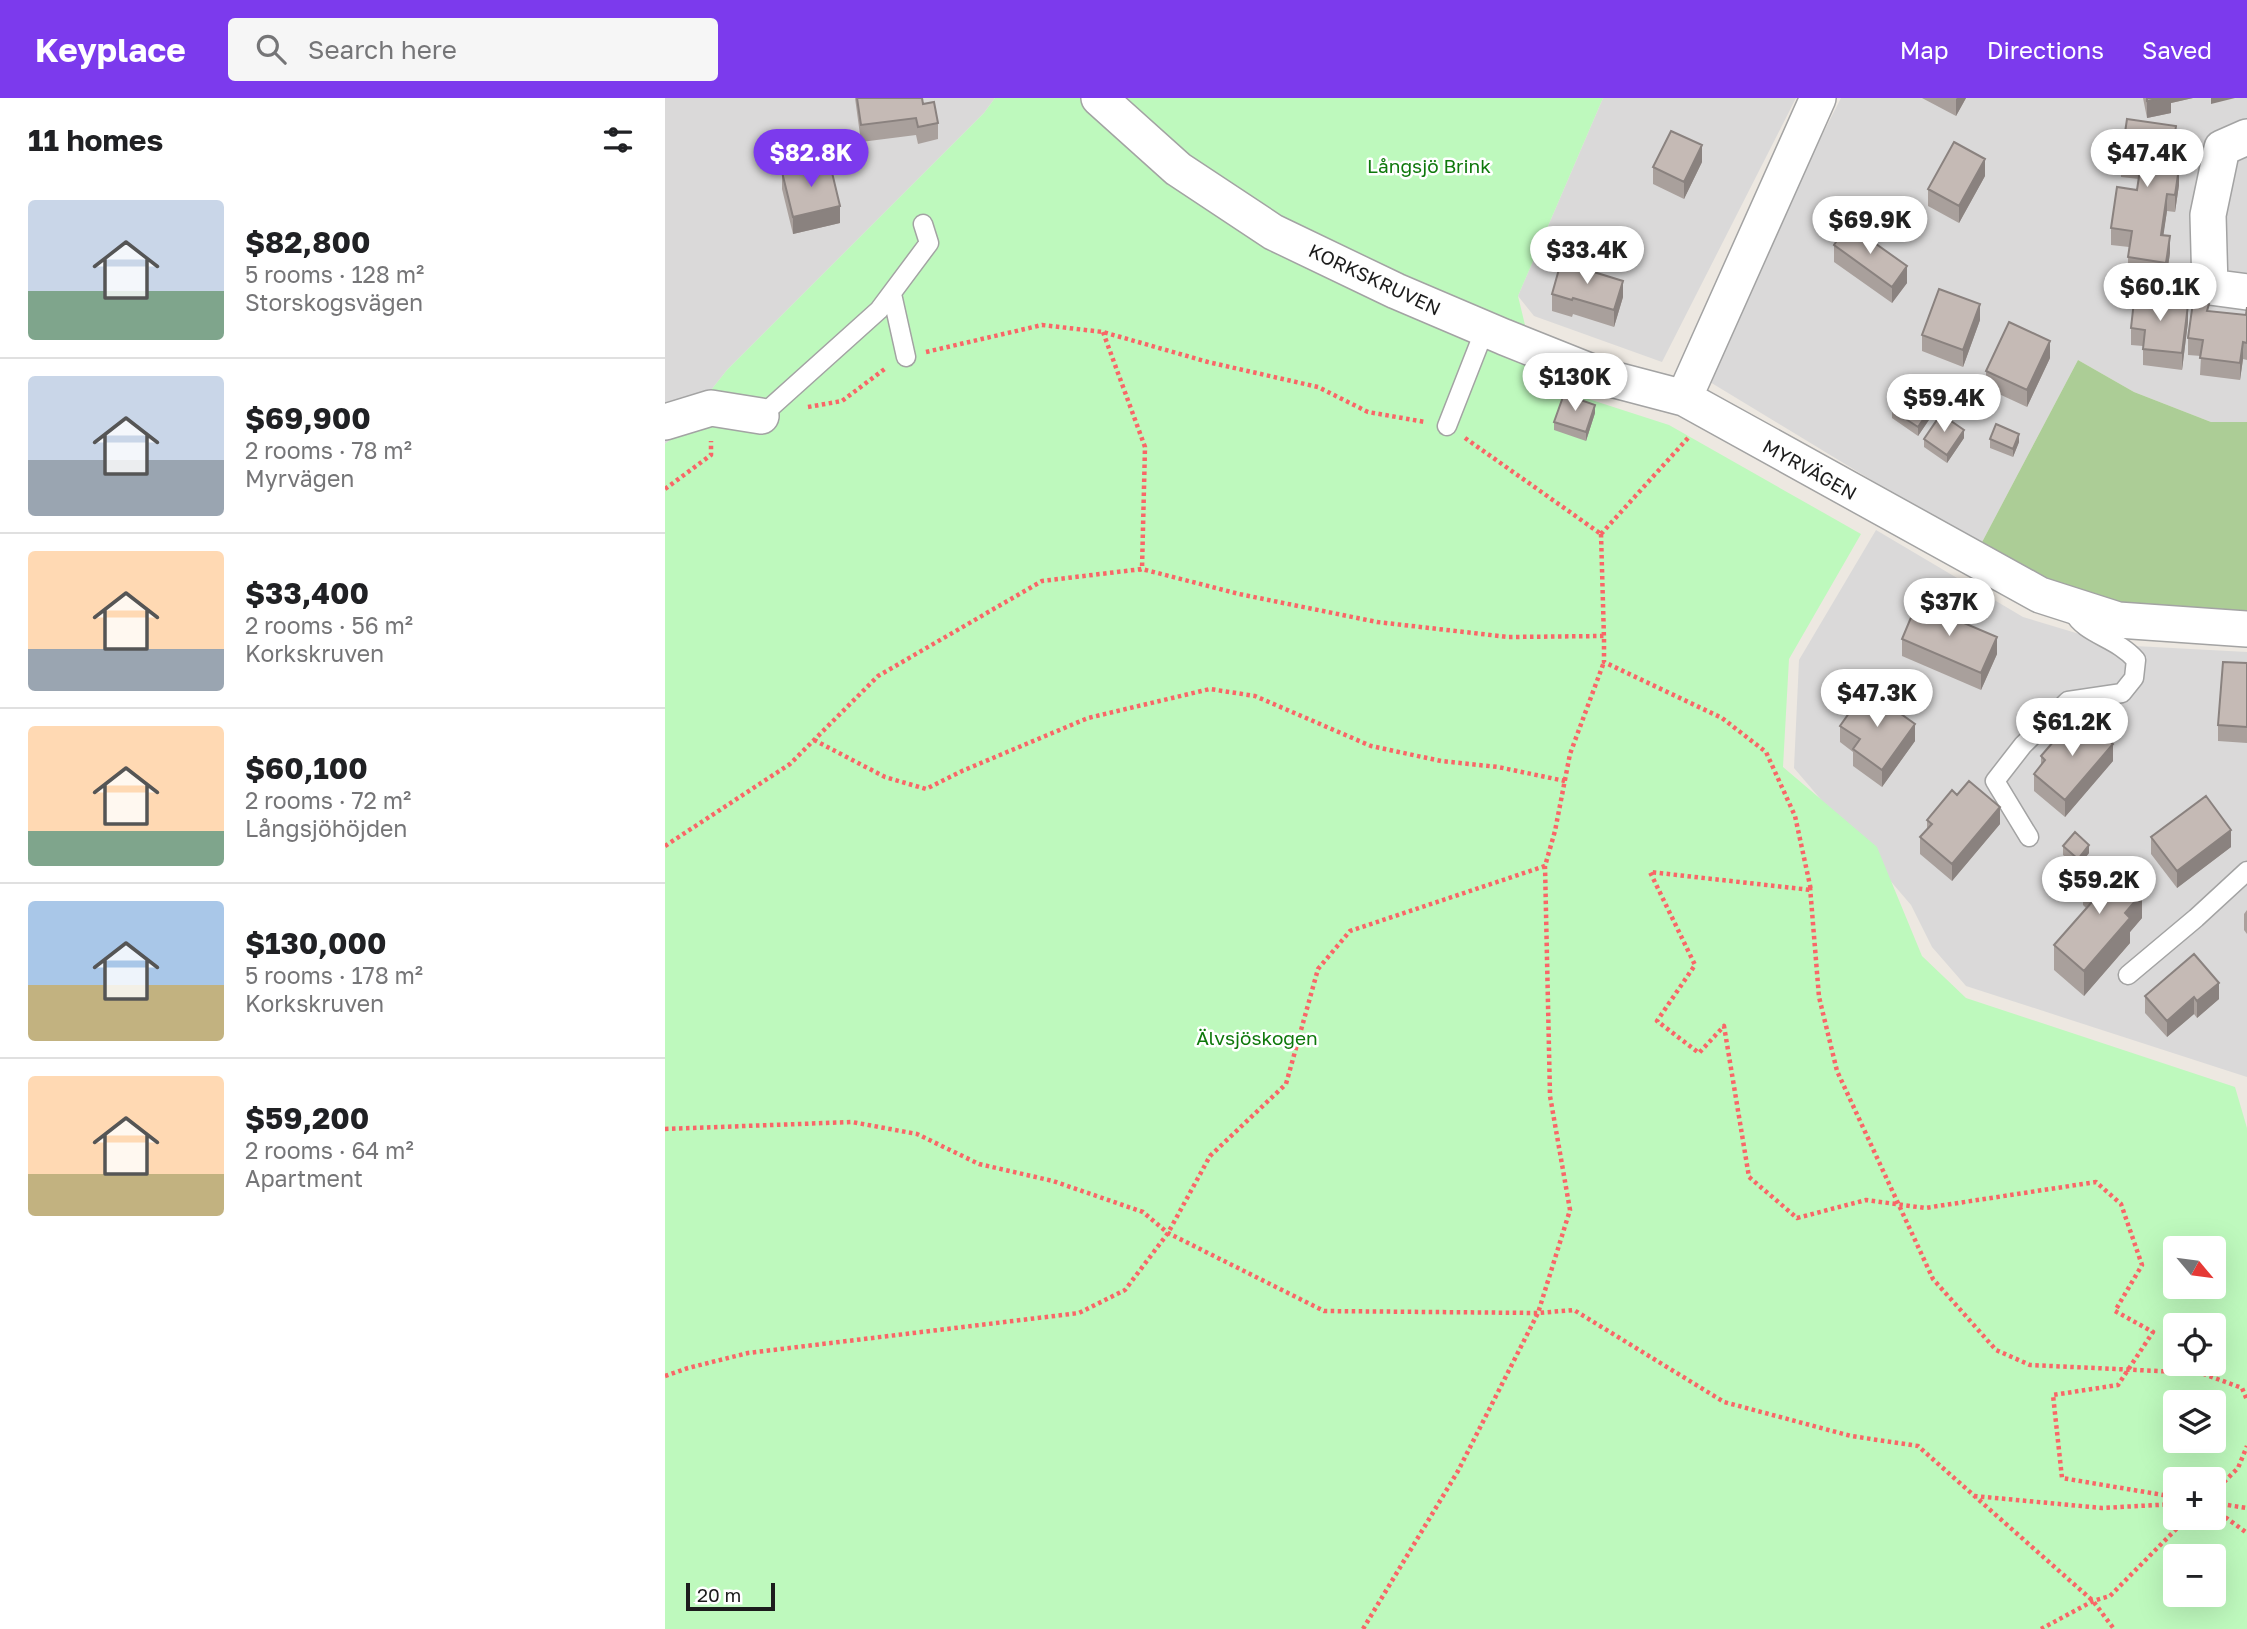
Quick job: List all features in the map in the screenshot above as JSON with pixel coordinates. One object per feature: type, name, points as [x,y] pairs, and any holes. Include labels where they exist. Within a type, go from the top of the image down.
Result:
[{"type":"street","name":"KORKSKRUVEN","points":[[1099,98],[1178,169],[1273,232],[1485,329],[1604,377],[1684,398]]},
{"type":"street","points":[[1684,398],[1818,98]]},
{"type":"street","points":[[2247,137],[2222,148],[2209,215],[2210,287],[2247,292]]},
{"type":"street","name":"MYRVÄGEN","points":[[1684,398],[2040,595],[2117,620],[2247,629]]},
{"type":"street","points":[[665,422],[711,408],[761,416]]},
{"type":"lane","points":[[761,416],[880,310],[929,243],[923,224]]},
{"type":"lane","points":[[892,294],[906,357]]},
{"type":"lane","points":[[1447,426],[1485,329]]},
{"type":"lane","points":[[2029,837],[1994,781],[2023,745],[2068,701],[2122,693],[2134,678],[2136,660],[2126,649],[2080,625],[2070,606]]},
{"type":"lane","points":[[2128,975],[2247,871]]},
{"type":"path","points":[[761,416],[842,401],[901,358],[1042,325],[1103,331],[1208,362],[1318,387],[1368,412],[1447,426],[1601,534]]},
{"type":"path","points":[[1103,331],[1146,447],[1142,569]]},
{"type":"path","points":[[1363,1629],[1458,1471],[1538,1313],[1570,1210],[1550,1096],[1545,866],[1555,831],[1570,754],[1604,662],[1601,534],[1688,438],[1684,398]]},
{"type":"path","points":[[665,489],[711,455],[711,408]]},
{"type":"path","points":[[665,846],[790,764],[879,676],[1042,582],[1142,569],[1239,594],[1377,622],[1509,637],[1604,636]]},
{"type":"path","points":[[1604,662],[1722,718],[1766,752],[1795,816],[1811,890],[1819,997],[1837,1070],[1933,1279],[1996,1350],[2030,1365],[2201,1373],[2242,1388],[2247,1400]]},
{"type":"path","points":[[814,740],[885,777],[926,789],[1088,718],[1210,690],[1255,696],[1371,746],[1441,761],[1498,767],[1565,781]]},
{"type":"path","points":[[665,1376],[748,1353],[1079,1313],[1125,1290],[1168,1233],[1210,1156],[1286,1084],[1318,969],[1350,930],[1545,866]]},
{"type":"path","points":[[1811,890],[1650,872],[1695,965],[1657,1021],[1699,1053],[1724,1026],[1749,1177],[1797,1218],[1866,1200],[1924,1208],[2096,1182],[2121,1204],[2143,1265],[2115,1311],[2153,1332],[2118,1385],[2053,1395],[2062,1478],[2163,1495]]},
{"type":"path","points":[[665,1129],[852,1122],[916,1134],[979,1164],[1053,1181],[1143,1212],[1168,1233],[1324,1311],[1538,1313],[1574,1310],[1724,1402],[1851,1436],[1918,1446],[2093,1601],[2114,1629]]},
{"type":"path","points":[[2226,1480],[2238,1468],[2247,1446]]},
{"type":"path","points":[[1973,1496],[2102,1508],[2163,1505]]},
{"type":"path","points":[[2226,1505],[2247,1508]]},
{"type":"path","points":[[2226,1518],[2247,1533]]},
{"type":"path","points":[[2041,1629],[2093,1601],[2110,1596],[2176,1530]]},
{"type":"shaded area","points":[[665,98],[995,98],[984,113],[727,370],[673,438],[665,444]]},
{"type":"shaded area","points":[[1603,98],[1796,98],[1662,362],[1534,316],[1518,296]]},
{"type":"shaded area","points":[[1841,98],[2247,98],[2247,422],[2211,422],[2134,392],[2078,360],[1980,546],[1705,379],[1705,364]]},
{"type":"shaded area","points":[[1876,530],[2023,617],[2116,645],[2247,652],[2247,1077],[1966,986],[1932,947],[1911,905],[1794,768],[1799,660]]},
{"type":"green space","name":"Älvsjöskogen","points":[[995,98],[1603,98],[1518,296],[1539,383],[1669,425],[1861,534],[1789,659],[1783,767],[1877,847],[1922,956],[1966,998],[2235,1087],[2247,1128],[2247,1629],[665,1629],[665,444],[673,438],[727,370],[984,113]]},
{"type":"green space","points":[[2078,360],[2134,392],[2211,422],[2247,422],[2247,619],[2119,606],[2046,582],[1980,546]]},
{"type":"building","points":[[857,98],[922,98],[923,104],[934,102],[938,123],[918,127],[916,118],[861,125]]},
{"type":"building","points":[[2127,119],[2176,126],[2170,167],[2179,168],[2175,195],[2167,194],[2161,235],[2170,236],[2166,263],[2128,257],[2132,231],[2111,228],[2117,187],[2137,190],[2141,163],[2121,160]]},
{"type":"building","points":[[1671,131],[1702,145],[1684,182],[1653,167]]},
{"type":"building","points":[[1954,142],[1985,159],[1959,206],[1928,189]]},
{"type":"building","points":[[829,160],[840,206],[793,217],[782,172]]},
{"type":"building","points":[[1848,224],[1907,266],[1892,287],[1834,245]]},
{"type":"building","points":[[1561,262],[1623,281],[1614,310],[1552,294]]},
{"type":"building","points":[[1939,289],[1980,304],[1963,350],[1922,335]]},
{"type":"building","points":[[2135,292],[2151,294],[2150,301],[2188,305],[2182,353],[2143,349],[2145,330],[2131,328]]},
{"type":"building","points":[[2193,302],[2209,304],[2207,311],[2246,315],[2247,307],[2247,343],[2243,342],[2240,363],[2200,358],[2203,340],[2188,338]]},
{"type":"building","points":[[2009,322],[2050,341],[2027,390],[1986,371]]},
{"type":"building","points":[[1909,385],[1935,402],[1918,427],[1892,410]]},
{"type":"building","points":[[1564,394],[1595,405],[1586,432],[1554,422]]},
{"type":"building","points":[[1941,414],[1964,430],[1947,455],[1924,439]]},
{"type":"building","points":[[1996,424],[2019,434],[2013,449],[1990,439]]},
{"type":"building","points":[[1917,603],[1997,637],[1981,673],[1902,639]]},
{"type":"building","points":[[2223,662],[2247,663],[2247,727],[2218,725]]},
{"type":"building","points":[[1866,689],[1915,724],[1882,770],[1853,749],[1860,739],[1840,726]]},
{"type":"building","points":[[2083,717],[2113,744],[2065,800],[2034,774],[2045,760],[2041,756],[2066,727],[2071,731]]},
{"type":"building","points":[[1969,781],[2000,807],[1952,864],[1920,837],[1932,824],[1927,820],[1952,790],[1957,795]]},
{"type":"building","points":[[2206,796],[2231,830],[2177,871],[2151,837]]},
{"type":"building","points":[[2075,832],[2089,845],[2078,859],[2063,846]]},
{"type":"building","points":[[2103,858],[2142,893],[2125,913],[2130,918],[2084,971],[2054,945],[2099,894],[2083,880]]},
{"type":"building","points":[[2194,954],[2219,983],[2197,1001],[2194,997],[2167,1021],[2145,996]]},
{"type":"park label","name":"Långsjö Brink","points":[[1429,165]]}]
